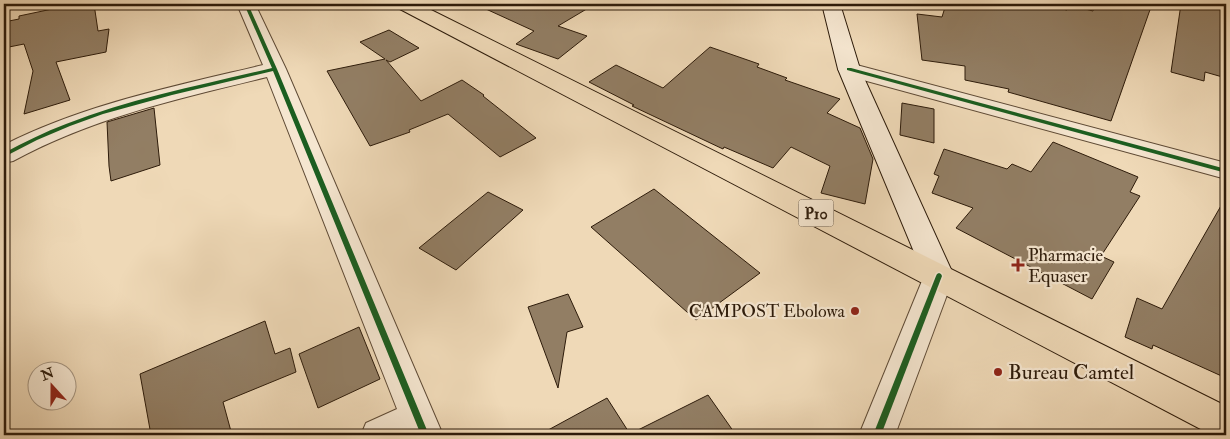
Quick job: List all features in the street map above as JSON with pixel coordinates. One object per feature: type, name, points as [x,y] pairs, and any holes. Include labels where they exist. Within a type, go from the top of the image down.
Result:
[{"type":"main road","name":"P10","points":[[405,4],[1226,424]]},
{"type":"street","points":[[246,4],[275,69],[421,426],[379,435]]},
{"type":"street","points":[[831,4],[849,69],[939,276],[877,435]]},
{"type":"street","points":[[4,155],[31,139],[91,116],[275,69]]},
{"type":"street","points":[[849,69],[1226,171]]},
{"type":"building","points":[[76,4],[94,4],[98,31],[109,29],[106,52],[56,62],[70,100],[24,114],[33,71],[24,44],[4,48],[4,22],[19,19],[19,16]]},
{"type":"building","points":[[475,4],[595,4],[558,26],[587,36],[558,59],[516,44],[534,31]]},
{"type":"building","points":[[946,4],[1037,4],[1067,10],[1070,5],[1093,11],[1094,4],[1152,4],[1111,121],[1008,92],[1009,89],[965,80],[965,66],[922,60],[917,14],[942,17]]},
{"type":"building","points":[[1181,4],[1226,4],[1226,78],[1205,72],[1204,81],[1171,72]]},
{"type":"building","points":[[389,30],[419,48],[390,62],[386,60],[421,101],[462,80],[484,95],[536,138],[500,157],[448,114],[409,130],[410,132],[370,146],[327,71],[385,59],[360,42]]},
{"type":"building","points":[[710,47],[759,64],[757,67],[787,78],[785,80],[840,99],[827,113],[860,128],[873,159],[865,204],[821,193],[830,166],[791,147],[773,168],[724,147],[723,149],[632,106],[634,105],[589,82],[616,65],[663,88]]},
{"type":"building","points":[[902,103],[934,109],[934,143],[900,135]]},
{"type":"building","points":[[154,108],[160,165],[111,181],[107,122]]},
{"type":"building","points":[[1053,142],[1138,177],[1130,192],[1140,196],[1101,256],[1114,262],[1092,299],[956,228],[973,208],[932,193],[939,176],[934,174],[944,149],[1007,169],[1012,164],[1031,172]]},
{"type":"building","points":[[654,189],[760,273],[696,320],[591,227]]},
{"type":"building","points":[[488,192],[523,210],[456,270],[419,248]]},
{"type":"building","points":[[1226,197],[1226,378],[1153,345],[1152,349],[1125,337],[1137,298],[1162,309]]},
{"type":"building","points":[[568,294],[583,327],[567,332],[558,388],[528,307]]},
{"type":"building","points":[[265,321],[275,354],[290,348],[296,372],[223,402],[232,435],[151,435],[140,374]]},
{"type":"building","points":[[359,327],[380,379],[318,408],[299,354]]},
{"type":"building","points":[[708,395],[736,435],[539,435],[607,398],[630,434]]},
{"type":"cycle path","points":[[246,4],[275,69],[425,435]]},
{"type":"cycle path","points":[[4,155],[35,139],[102,113],[170,94],[275,69]]},
{"type":"cycle path","points":[[849,69],[1226,171]]},
{"type":"cycle path","points":[[877,435],[939,276]]},
{"type":"place","name":"Pharmacie Equaser","points":[[1018,265]]},
{"type":"place","name":"CAMPOST Ebolowa","points":[[855,311]]},
{"type":"place","name":"Bureau Camtel","points":[[998,372]]}]
